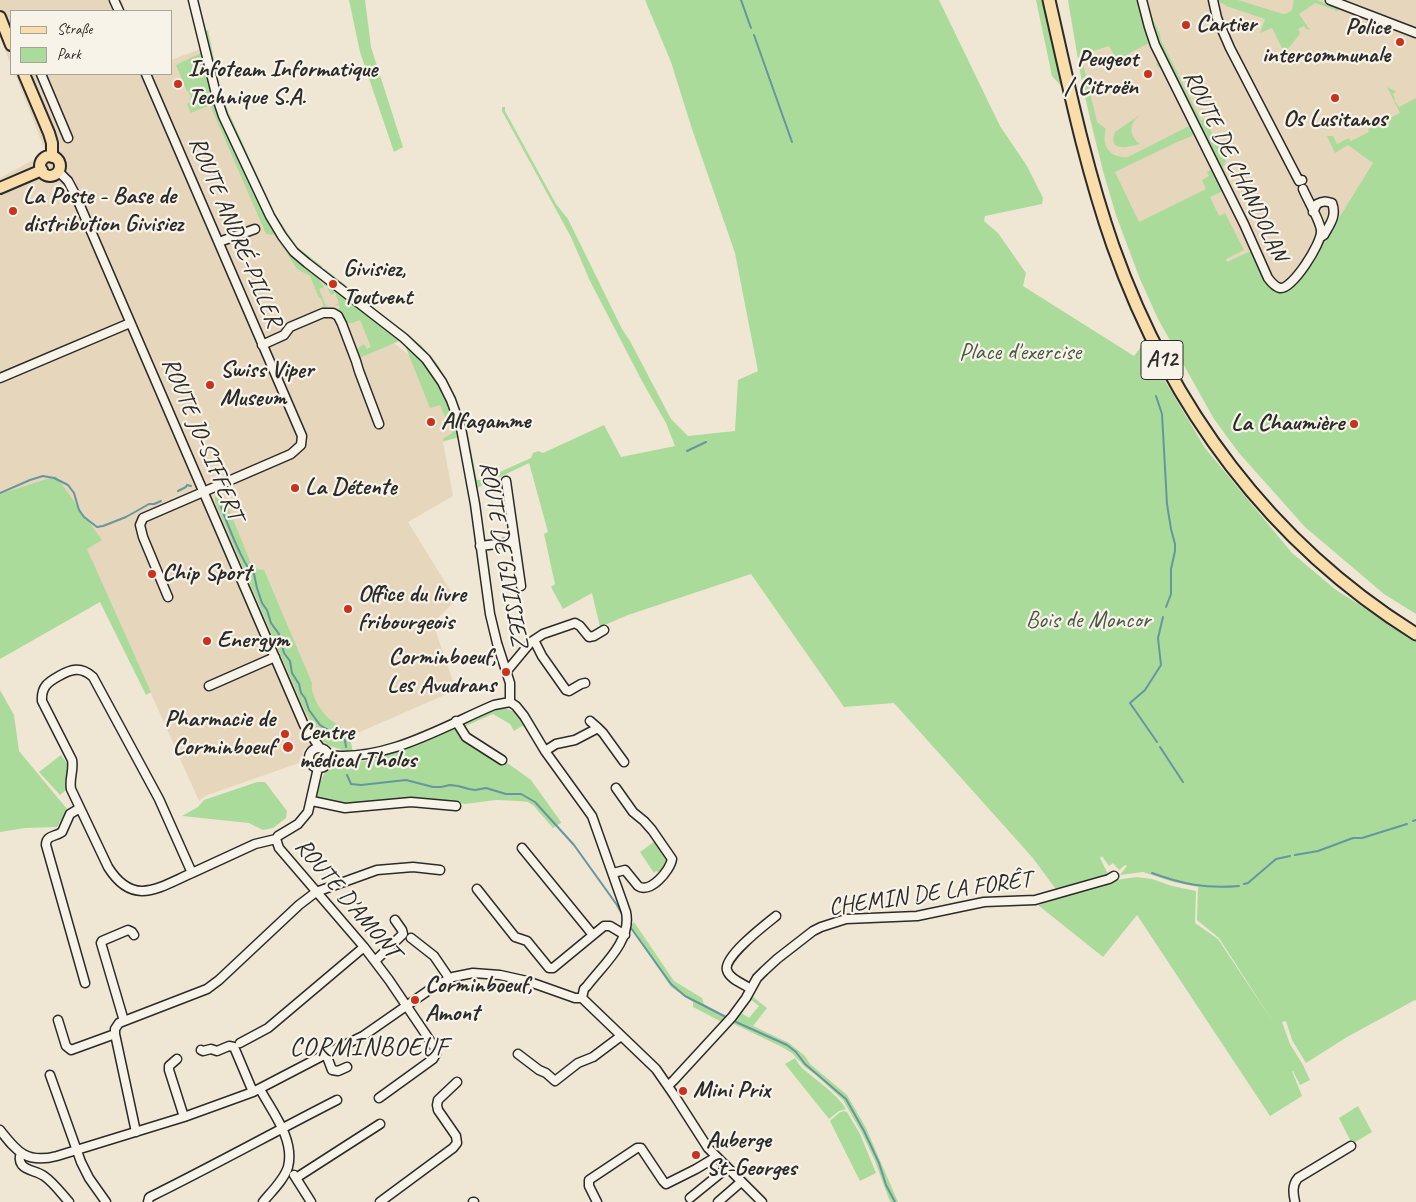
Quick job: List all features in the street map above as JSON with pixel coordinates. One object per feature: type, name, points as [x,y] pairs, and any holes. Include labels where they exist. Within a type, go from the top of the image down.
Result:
[{"type":"highway","name":"A12","points":[[1049,0],[1081,138],[1109,233],[1142,319],[1177,388],[1224,459],[1280,524],[1342,581],[1416,634]]},
{"type":"highway","name":"A12","points":[[1057,0],[1088,136],[1114,224],[1146,310],[1184,384],[1206,420],[1231,454],[1266,498],[1290,523],[1315,548],[1352,579],[1416,625]]},
{"type":"main road","points":[[0,17],[10,42]]},
{"type":"main road","points":[[24,75],[49,133],[52,143],[52,157]]},
{"type":"main road","points":[[52,157],[59,162],[60,169],[56,174],[50,176],[44,174],[41,164],[45,158],[52,157]]},
{"type":"main road","points":[[0,188],[42,170]]},
{"type":"street","name":"ROUTE DE GIVISIEZ","points":[[193,0],[216,98],[270,216],[282,236],[294,252],[320,275],[404,338],[418,351],[433,369],[451,400],[461,428],[491,618],[511,686],[510,702]]},
{"type":"street","name":"ROUTE DE CHANDOLAN","points":[[1142,0],[1155,45],[1244,224],[1268,278],[1279,288],[1291,283],[1317,247],[1321,237],[1322,228],[1302,189]]},
{"type":"street","points":[[1213,0],[1217,18],[1230,48],[1299,181],[1302,180]]},
{"type":"street","points":[[1330,0],[1416,33]]},
{"type":"street","points":[[41,75],[68,138]]},
{"type":"street","name":"ROUTE ANDRÉ-PILLER","points":[[146,75],[302,436],[301,445],[291,454],[143,518],[140,525],[143,538],[168,597]]},
{"type":"street","name":"ROUTE JO-SIFFERT","points":[[58,172],[68,181],[72,188],[204,491],[304,725],[310,754]]},
{"type":"street","points":[[1313,212],[1317,204],[1322,201],[1332,204],[1334,208],[1334,217],[1321,237]]},
{"type":"street","points":[[219,242],[255,229]]},
{"type":"street","points":[[262,345],[284,335],[290,327],[323,313],[333,313],[338,316],[379,424]]},
{"type":"street","points":[[0,378],[130,323]]},
{"type":"street","points":[[506,481],[521,586]]},
{"type":"street","points":[[480,546],[514,542]]},
{"type":"street","points":[[506,672],[528,645],[551,631],[574,623],[580,626],[589,637],[604,630]]},
{"type":"street","points":[[534,640],[542,656],[566,690],[569,691],[585,683]]},
{"type":"street","points":[[209,686],[275,657]]},
{"type":"street","points":[[192,873],[159,799],[92,677],[86,671],[76,669],[68,671],[48,682],[42,691],[41,697],[72,760],[73,768],[70,786],[109,868],[123,885],[145,891],[157,888],[192,873],[255,844],[276,839]]},
{"type":"street","points":[[328,755],[361,756],[390,750],[496,704],[510,702],[516,706],[545,751],[592,816],[628,918],[625,935],[615,951],[584,989],[582,998]]},
{"type":"street","points":[[590,720],[603,733],[624,762]]},
{"type":"street","points":[[456,721],[466,737],[502,760]]},
{"type":"street","name":"ROUTE JO-SIFFERT","points":[[304,725],[320,748]]},
{"type":"street","points":[[545,751],[556,744],[575,740],[598,728]]},
{"type":"street","points":[[320,748],[325,750],[328,755],[326,764],[318,768],[311,764],[309,759],[314,749],[320,748]]},
{"type":"street","name":"ROUTE D'AMONT","points":[[318,768],[308,812],[298,824],[278,836],[276,839],[279,848],[375,961],[435,1048],[436,1054],[431,1060],[379,1098]]},
{"type":"street","points":[[613,872],[625,870],[640,888],[644,888],[662,876],[672,859],[652,830],[633,812],[616,788]]},
{"type":"street","points":[[312,801],[346,808],[411,802],[456,806]]},
{"type":"street","points":[[80,808],[70,814],[62,832],[49,837],[46,845],[84,983]]},
{"type":"street","points":[[522,848],[593,935]]},
{"type":"street","points":[[136,1132],[115,1034],[117,1026],[124,1021],[203,991],[213,985],[299,905],[316,892],[377,870],[413,867],[440,870]]},
{"type":"street","name":"CHEMIN DE LA FORÊT","points":[[668,1086],[725,1026],[757,978],[770,964],[813,931],[830,923],[854,918],[917,916],[984,902],[1035,900],[1114,876]]},
{"type":"street","points":[[477,889],[515,937],[527,941],[549,968],[553,968],[602,928],[610,926],[625,935]]},
{"type":"street","points":[[751,989],[729,975],[726,969],[727,963],[746,940],[776,916]]},
{"type":"street","points":[[375,961],[403,934],[395,920]]},
{"type":"street","points":[[124,1021],[101,944],[102,941],[128,930],[131,930],[134,935]]},
{"type":"street","points":[[411,938],[434,956],[449,978]]},
{"type":"street","points":[[240,1043],[268,1028],[364,947]]},
{"type":"street","points":[[0,1130],[21,1154],[30,1158],[43,1159],[76,1151],[184,1118],[257,1090],[367,1034],[449,978],[467,973],[480,973],[527,981],[569,996],[582,998],[654,1067],[708,1148],[762,1202]]},
{"type":"street","points":[[58,1020],[66,1046],[71,1050],[115,1034]]},
{"type":"street","points":[[518,1054],[555,1081],[578,1063],[593,1057],[621,1036]]},
{"type":"street","points":[[201,1050],[211,1049],[217,1051],[229,1046],[234,1047],[257,1090],[281,1128],[287,1142],[289,1159],[287,1168],[279,1182],[263,1202]]},
{"type":"street","points":[[326,1054],[332,1070],[338,1071],[347,1068]]},
{"type":"street","points":[[176,1059],[169,1066],[168,1070],[184,1118]]},
{"type":"street","points":[[50,1075],[76,1151],[89,1178],[106,1202]]},
{"type":"street","points":[[380,1202],[453,1148],[457,1143],[456,1136],[438,1110],[437,1105],[438,1100],[457,1082]]},
{"type":"street","points":[[148,1202],[150,1197],[337,1100]]},
{"type":"street","points":[[296,1178],[380,1124]]},
{"type":"street","points":[[1295,1202],[1294,1182],[1351,1146]]},
{"type":"street","points":[[598,1202],[589,1186],[589,1180],[637,1148],[641,1148],[666,1184],[716,1157]]},
{"type":"street","points":[[21,1154],[19,1158],[21,1164],[46,1178],[69,1202]]},
{"type":"street","points":[[287,1168],[296,1178],[311,1202]]},
{"type":"street","points":[[690,1198],[727,1168]]},
{"type":"street","points":[[718,1202],[741,1182]]},
{"type":"shaded area","points":[[0,0],[121,0],[126,10],[10,10],[10,62],[0,37]]},
{"type":"shaded area","points":[[1068,0],[1416,0],[1416,113],[1374,163],[1334,226],[1297,280],[1287,291],[1278,292],[1140,279],[1116,215],[1093,133],[1083,88]]},
{"type":"shaded area","points":[[206,47],[214,99],[289,254],[363,319],[413,358],[459,437],[443,442],[453,496],[408,522],[456,600],[433,623],[456,690],[330,745],[324,744],[321,740],[304,749],[299,763],[205,796],[199,801],[86,548],[101,539],[0,494],[0,178],[46,153],[15,75],[172,75],[172,60]]},
{"type":"green space","points":[[349,0],[365,0],[371,47],[403,147],[394,152],[360,52]]},
{"type":"green space","name":"Bois de Moncor","points":[[645,0],[939,0],[1000,126],[1027,166],[1043,198],[1042,204],[985,216],[984,221],[998,233],[1026,273],[1023,286],[1134,356],[1143,344],[1205,448],[1292,553],[1336,590],[1416,640],[1416,1001],[1347,1037],[1306,1063],[1292,1040],[1286,1021],[1282,1022],[1290,1044],[1310,1080],[1300,1085],[1292,1071],[1302,1096],[1270,1116],[1137,915],[1103,957],[1038,905],[1116,880],[1136,877],[1152,879],[1196,891],[1195,923],[1218,939],[1275,1025],[1219,938],[1197,920],[1198,887],[1173,882],[1143,872],[1120,875],[1127,866],[1125,865],[1119,870],[1113,863],[1109,866],[1102,856],[1100,858],[1108,876],[1058,892],[1032,857],[894,703],[844,707],[751,574],[628,615],[600,627],[592,593],[563,609],[551,587],[555,584],[544,534],[548,532],[529,463],[475,489],[474,482],[476,481],[474,480],[464,430],[435,367],[321,270],[325,269],[422,346],[438,365],[456,397],[467,429],[477,480],[482,480],[531,458],[533,453],[538,451],[543,453],[604,425],[621,457],[675,446],[666,423],[590,281],[571,237],[502,111],[502,107],[505,107],[505,111],[556,204],[568,219],[622,329],[671,419],[688,436],[735,431],[738,380],[758,371],[735,253],[671,62]]},
{"type":"green space","points":[[1036,0],[1044,0],[1063,88],[1052,76]]},
{"type":"green space","points":[[1068,0],[1138,0],[1146,31],[1163,69],[1156,64],[1158,63],[1149,43],[1117,60],[1109,46],[1081,55],[1097,122],[1106,129],[1105,140],[1108,150],[1116,156],[1128,157],[1189,126],[1192,126],[1194,131],[1192,136],[1115,172],[1139,222],[1206,189],[1202,180],[1209,176],[1207,172],[1211,170],[1223,191],[1210,197],[1219,216],[1225,213],[1244,250],[1226,259],[1227,262],[1253,250],[1265,276],[1261,279],[1265,277],[1272,289],[1278,292],[1287,291],[1297,280],[1334,226],[1373,163],[1348,145],[1335,153],[1327,136],[1333,136],[1337,144],[1349,138],[1351,141],[1369,132],[1368,129],[1400,113],[1387,87],[1396,92],[1393,94],[1394,100],[1399,107],[1416,98],[1416,614],[1384,594],[1305,527],[1239,453],[1214,419],[1158,319],[1140,279],[1116,215],[1103,171],[1083,88]]},
{"type":"green space","points":[[1217,0],[1238,0],[1283,14],[1292,10],[1294,0],[1317,0],[1338,8],[1338,10],[1336,12],[1315,3],[1299,14],[1310,30],[1304,26],[1298,29],[1299,35],[1287,50],[1289,62],[1272,28],[1260,33],[1265,19],[1226,6]]},
{"type":"green space","points":[[1148,8],[1161,40],[1201,120],[1205,119],[1226,161],[1223,167],[1229,181],[1227,182],[1157,38]]},
{"type":"green space","points":[[208,30],[222,98],[275,214],[297,247],[323,267],[315,267],[297,251],[284,235],[273,215],[225,113],[203,31]]},
{"type":"green space","points":[[203,52],[215,99],[268,218],[316,274],[324,287],[319,289],[326,306],[330,305],[314,312],[324,306],[310,276],[297,269],[275,235],[266,234],[210,105],[191,113],[187,104],[193,101],[176,65]]},
{"type":"green space","points":[[1141,114],[1132,125],[1133,137],[1140,144],[1125,147],[1116,146],[1113,139],[1115,132]]},
{"type":"green space","points":[[319,278],[402,340],[359,358],[356,350],[364,344],[367,349],[371,347],[360,320],[346,323],[342,314],[335,309],[339,309],[339,305],[335,305],[339,303],[335,293],[331,295],[327,286]]},
{"type":"green space","points":[[404,343],[424,362],[441,385],[446,394],[460,437],[443,441],[452,433],[440,405],[430,408]]},
{"type":"green space","points":[[56,476],[102,540],[87,549],[151,692],[146,695],[100,602],[0,659],[0,494]]},
{"type":"green space","points":[[217,495],[220,495],[226,502],[250,561],[256,568],[264,570],[312,683],[312,691],[318,705],[329,719],[349,732],[353,753],[330,746],[321,740],[303,707],[215,502]]},
{"type":"green space","points":[[0,690],[14,715],[19,751],[67,809],[57,827],[25,828],[0,832]]},
{"type":"green space","points":[[504,708],[515,712],[523,719],[533,739],[525,727],[522,726],[514,731],[510,724],[493,714],[461,728],[462,725]]},
{"type":"green space","points":[[455,727],[531,780],[561,823],[553,828],[534,806],[528,802],[519,801],[496,800],[465,804],[422,798],[402,798],[349,804],[319,800],[317,797],[324,775],[334,765],[335,767],[388,755]]},
{"type":"green space","points":[[61,755],[69,766],[66,790],[60,795],[39,772]]},
{"type":"green space","points":[[257,782],[265,782],[287,811],[286,818],[273,828],[263,830],[249,823],[182,816],[198,807],[204,800]]},
{"type":"green space","points":[[655,841],[669,862],[661,873],[656,871],[654,873],[640,852]]},
{"type":"green space","points":[[634,922],[674,981],[702,998],[704,1004],[724,1015],[725,1020],[722,1022],[693,1007],[693,1002],[671,987],[632,930]]},
{"type":"green space","points":[[752,996],[767,1008],[753,1026],[789,1043],[805,1056],[810,1064],[847,1095],[866,1128],[898,1202],[891,1202],[889,1199],[862,1133],[843,1100],[792,1053],[732,1023],[740,1012],[749,1018],[759,1006],[750,999]]},
{"type":"green space","points":[[795,1058],[802,1068],[831,1092],[846,1109],[839,1111],[829,1119],[785,1064]]},
{"type":"green space","points":[[1358,1106],[1372,1132],[1352,1144],[1339,1118]]},
{"type":"green space","points":[[843,1111],[847,1112],[860,1134],[876,1173],[860,1181],[830,1121]]},
{"type":"waterway","points":[[741,0],[751,28]]},
{"type":"waterway","points":[[754,35],[792,142]]},
{"type":"waterway","points":[[1156,396],[1162,414],[1167,504],[1175,544],[1171,569],[1171,594],[1166,607]]},
{"type":"waterway","points":[[687,451],[706,442]]},
{"type":"waterway","points":[[0,493],[43,476],[54,478],[68,485],[74,493],[79,510],[84,517],[97,527],[126,517],[149,504],[161,501]]},
{"type":"waterway","points":[[178,491],[187,485],[191,486]]},
{"type":"waterway","points":[[221,507],[240,554],[254,574],[262,603],[267,610],[271,623],[279,634],[284,653],[290,661],[292,673],[299,684],[309,710],[320,725],[345,740],[346,747]]},
{"type":"waterway","points":[[1157,742],[1130,703],[1145,690],[1161,665],[1158,638],[1163,617]]},
{"type":"waterway","points":[[1160,747],[1183,782]]},
{"type":"waterway","points":[[347,775],[351,784],[361,785],[406,780],[433,787],[450,785],[475,790],[486,788],[506,794],[521,794],[535,802],[574,845],[623,916]]},
{"type":"waterway","points":[[1295,855],[1318,851],[1353,838],[1362,838],[1407,824]]},
{"type":"waterway","points":[[1244,884],[1248,883],[1276,859],[1290,856]]},
{"type":"waterway","points":[[1152,873],[1194,885],[1216,887],[1239,886]]},
{"type":"waterway","points":[[631,928],[671,984],[685,996],[726,1017]]},
{"type":"waterway","points":[[736,1022],[787,1045],[796,1052],[805,1064],[846,1099],[864,1131],[895,1202]]},
{"type":"place","name":"Cartier","points":[[1186,25]]},
{"type":"place","name":"Police intercommunale","points":[[1400,42]]},
{"type":"place","name":"Peugeot / Citroën","points":[[1148,74]]},
{"type":"place","name":"Infoteam Informatique Technique S.A.","points":[[178,84]]},
{"type":"place","name":"Os Lusitanos","points":[[1335,98]]},
{"type":"place","name":"La Poste - Base de distribution Givisiez","points":[[13,211]]},
{"type":"place","name":"Givisiez, Toutvent","points":[[333,284]]},
{"type":"place","name":"Swiss Viper Museum","points":[[210,385]]},
{"type":"place","name":"Alfagamme","points":[[431,422]]},
{"type":"place","name":"La Chaumière","points":[[1354,424]]},
{"type":"place","name":"La Détente","points":[[295,488]]},
{"type":"place","name":"Chip Sport","points":[[152,574]]},
{"type":"place","name":"Office du livre fribourgeois","points":[[348,609]]},
{"type":"place","name":"Energym","points":[[207,641]]},
{"type":"place","name":"Corminboeuf, Les Avudrans","points":[[506,672]]},
{"type":"place","name":"Pharmacie de Corminboeuf","points":[[285,734]]},
{"type":"place","name":"Centre médical Tholos","points":[[288,747]]},
{"type":"place","name":"Corminboeuf, Amont","points":[[415,1000]]},
{"type":"place","name":"Mini Prix","points":[[683,1091]]},
{"type":"place","name":"Auberge St-Georges","points":[[696,1155]]},
{"type":"district","name":"CORMINBOEUF","points":[[369,1048]]},
{"type":"park label","name":"Place d'exercise","points":[[1020,353]]}]
